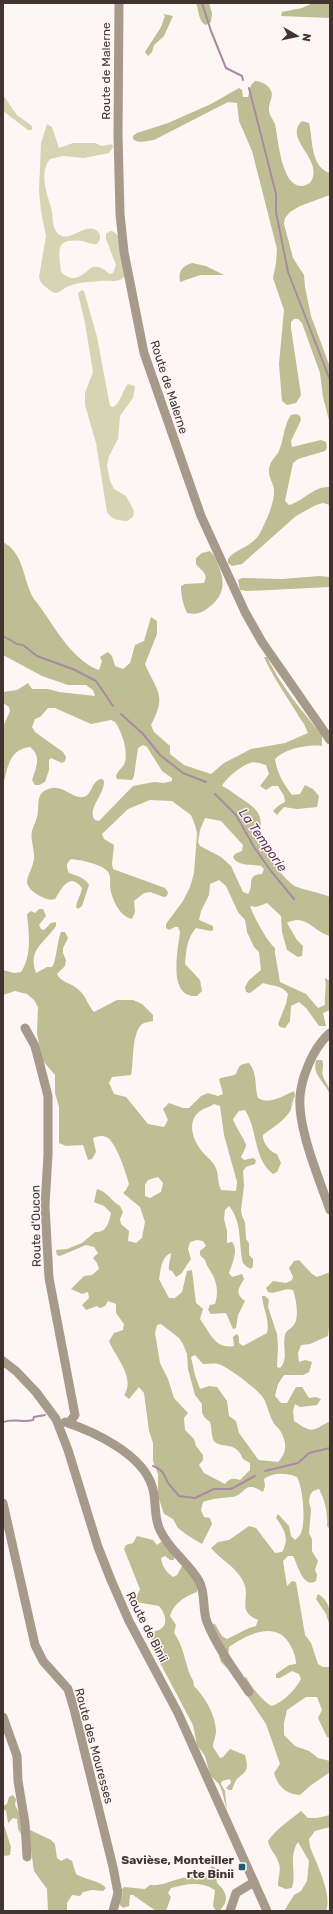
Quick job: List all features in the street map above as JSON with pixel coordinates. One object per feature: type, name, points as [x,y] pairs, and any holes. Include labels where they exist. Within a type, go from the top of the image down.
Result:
[{"type":"street","name":"Route de Malerne","points":[[119,3],[118,135],[120,214],[124,252],[144,353],[200,516],[245,612],[262,642],[330,740]]},
{"type":"street","name":"Route d'Oucon","points":[[25,1028],[35,1046],[50,1109],[46,1206],[49,1278],[75,1414],[69,1423]]},
{"type":"street","points":[[330,1033],[319,1046],[309,1063],[300,1090],[300,1110],[306,1137],[330,1210]]},
{"type":"street","name":"Route de Binii","points":[[3,1361],[16,1371],[36,1392],[56,1419],[68,1450],[98,1546],[111,1580],[129,1621],[178,1713],[267,1911]]},
{"type":"street","points":[[56,1419],[85,1428],[120,1448],[142,1467],[153,1488],[156,1517],[160,1531],[175,1553],[200,1582],[206,1621],[223,1654],[249,1692]]},
{"type":"street","name":"Route des Mouresses","points":[[3,1503],[35,1645],[43,1661],[68,1689],[74,1709],[113,1866],[118,1893],[113,1911]]},
{"type":"street","points":[[3,1716],[17,1756],[18,1781],[25,1823],[27,1857]]},
{"type":"street","points":[[230,1911],[236,1893],[254,1882]]},
{"type":"shaded area","points":[[196,3],[209,3],[212,13],[211,22],[206,25],[201,21]]},
{"type":"shaded area","points":[[313,3],[330,3],[330,18],[281,16],[282,12],[302,8]]},
{"type":"shaded area","points":[[163,14],[173,16],[164,36],[154,45],[152,52],[148,56],[145,52],[161,27],[165,16]]},
{"type":"shaded area","points":[[255,81],[261,82],[269,87],[272,94],[269,112],[275,124],[279,149],[289,178],[294,184],[302,186],[310,183],[313,174],[313,166],[297,135],[297,128],[302,121],[309,123],[314,152],[319,165],[330,173],[330,195],[300,206],[290,212],[285,218],[284,224],[293,258],[304,275],[311,316],[330,367],[330,424],[323,397],[320,373],[302,323],[298,319],[294,319],[291,322],[291,328],[301,395],[296,403],[287,405],[282,401],[279,364],[284,310],[273,278],[277,249],[252,151],[239,121],[237,103],[228,102],[154,140],[140,142],[133,139],[133,136],[137,133],[168,123],[211,104],[239,88],[242,90],[243,97],[248,97],[251,85]]},
{"type":"shaded area","points":[[3,95],[17,115],[32,126],[32,130],[28,130],[3,111]]},
{"type":"shaded area","points":[[47,124],[52,127],[59,148],[73,143],[95,143],[102,146],[112,144],[113,147],[109,153],[84,158],[63,156],[50,159],[46,165],[44,178],[46,192],[56,232],[62,236],[66,236],[86,229],[91,229],[99,233],[100,236],[97,244],[82,241],[67,241],[63,244],[60,247],[59,252],[61,272],[70,278],[81,276],[92,267],[102,268],[110,274],[113,273],[116,265],[106,239],[106,234],[110,231],[115,232],[118,236],[122,248],[125,275],[121,280],[78,283],[54,293],[42,284],[40,280],[39,277],[46,236],[39,191],[41,143]]},
{"type":"shaded area","points":[[192,263],[206,266],[224,275],[200,275],[180,282],[180,272],[183,267]]},
{"type":"shaded area","points":[[82,290],[84,291],[97,337],[110,406],[113,407],[118,403],[128,384],[135,386],[133,398],[120,416],[118,439],[109,456],[107,466],[110,481],[114,489],[126,496],[134,511],[133,517],[127,521],[113,518],[107,512],[96,443],[85,405],[85,393],[93,372],[85,323],[78,293]]},
{"type":"shaded area","points":[[296,414],[300,416],[301,420],[291,441],[292,447],[321,440],[326,442],[327,448],[325,451],[298,459],[293,463],[285,501],[289,505],[318,489],[329,487],[330,505],[323,503],[316,505],[296,516],[242,564],[232,566],[228,563],[228,559],[255,539],[267,518],[274,493],[269,475],[271,462],[280,448],[288,419],[291,415]]},
{"type":"shaded area","points":[[3,542],[10,547],[19,560],[34,599],[70,649],[88,665],[99,670],[102,661],[100,657],[108,652],[112,656],[115,666],[123,669],[130,663],[135,645],[144,641],[151,617],[157,621],[157,634],[145,664],[156,687],[159,699],[156,715],[151,725],[154,732],[170,746],[170,754],[184,765],[211,774],[224,763],[251,749],[285,743],[308,733],[304,724],[272,674],[264,657],[267,657],[285,688],[322,735],[322,746],[297,748],[284,752],[275,759],[281,778],[292,795],[300,794],[305,785],[313,789],[319,796],[317,807],[297,809],[284,807],[277,815],[273,811],[285,802],[284,796],[278,786],[272,786],[266,790],[260,786],[269,774],[266,765],[258,763],[252,762],[238,769],[222,786],[251,805],[258,813],[261,824],[258,838],[281,873],[297,887],[330,897],[330,936],[324,934],[304,921],[294,920],[287,923],[297,940],[303,946],[302,956],[298,957],[287,950],[282,932],[281,916],[267,903],[256,907],[250,906],[268,940],[275,948],[280,982],[306,994],[318,1008],[325,1005],[325,978],[330,981],[330,1010],[323,1013],[326,1026],[319,1026],[306,1008],[299,1002],[291,1006],[290,1021],[285,1028],[280,1027],[278,1024],[286,1004],[288,994],[286,991],[280,987],[263,983],[250,993],[246,992],[245,987],[249,980],[261,970],[259,952],[254,947],[247,932],[245,920],[238,912],[226,886],[219,880],[210,884],[209,895],[201,911],[199,920],[213,926],[213,930],[211,931],[196,928],[189,940],[187,950],[185,964],[200,980],[202,991],[197,996],[188,995],[181,989],[176,972],[180,932],[178,927],[169,930],[166,928],[166,924],[183,901],[190,887],[194,873],[197,833],[191,815],[172,801],[150,800],[128,809],[102,834],[104,839],[114,845],[112,864],[113,869],[165,888],[168,892],[167,896],[164,897],[150,892],[144,893],[134,901],[135,912],[132,919],[123,914],[114,902],[108,872],[105,869],[91,863],[71,859],[67,864],[69,873],[83,878],[89,885],[82,906],[78,909],[76,907],[82,888],[73,881],[66,884],[53,900],[44,898],[32,890],[27,883],[27,879],[34,859],[32,829],[37,819],[39,798],[43,792],[52,788],[57,788],[62,789],[74,796],[83,797],[89,793],[98,780],[102,779],[104,781],[104,786],[93,811],[95,820],[99,821],[133,786],[154,782],[164,783],[172,781],[172,778],[162,771],[147,747],[143,745],[138,748],[134,776],[132,780],[117,779],[116,776],[125,762],[126,752],[122,736],[115,722],[111,720],[91,724],[55,708],[48,708],[40,717],[35,719],[32,727],[35,732],[63,752],[66,757],[65,761],[62,763],[51,758],[49,760],[49,770],[45,782],[35,785],[32,780],[37,762],[36,754],[30,747],[23,749],[17,752],[10,761],[3,786],[3,727],[10,711],[9,707],[3,703],[3,692],[17,690],[28,683],[32,689],[48,689],[59,692],[95,696],[93,690],[86,685],[68,685],[42,676],[3,655]],"holes":[[[205,818],[221,821],[243,845],[242,851],[235,854],[233,857],[235,860],[242,864],[261,866],[264,869],[262,874],[252,878],[250,891],[248,894],[243,892],[231,866],[221,857],[200,846],[198,842],[200,830]]]},
{"type":"shaded area","points":[[210,551],[216,559],[221,573],[223,585],[222,590],[213,604],[206,610],[196,614],[187,613],[182,600],[181,586],[185,584],[204,583],[206,577],[196,564],[196,558],[202,553]]},
{"type":"shaded area","points":[[319,576],[330,577],[330,587],[247,591],[240,590],[238,580],[242,578],[282,579]]},
{"type":"shaded area","points":[[39,909],[43,909],[46,916],[39,925],[41,929],[44,930],[51,923],[56,922],[56,926],[52,932],[35,952],[34,965],[36,973],[47,967],[52,967],[55,961],[61,932],[65,932],[68,938],[63,948],[63,953],[66,960],[65,966],[57,974],[82,993],[94,1012],[117,1000],[133,1000],[142,1004],[153,1015],[153,1021],[144,1023],[137,1032],[131,1075],[112,1077],[109,1083],[114,1094],[126,1097],[148,1124],[164,1127],[168,1120],[163,1109],[169,1103],[183,1108],[189,1108],[201,1096],[208,1093],[218,1096],[223,1094],[219,1079],[236,1074],[239,1067],[244,1064],[249,1063],[254,1071],[258,1098],[267,1101],[294,1091],[295,1096],[290,1112],[279,1123],[263,1135],[265,1144],[277,1154],[281,1163],[277,1172],[273,1174],[262,1160],[252,1126],[245,1110],[239,1111],[233,1119],[246,1145],[241,1157],[244,1160],[253,1158],[256,1160],[255,1164],[246,1167],[243,1171],[244,1186],[241,1210],[245,1222],[246,1239],[249,1243],[249,1255],[253,1259],[253,1266],[251,1269],[243,1263],[236,1219],[229,1206],[225,1210],[224,1219],[227,1231],[227,1243],[232,1242],[235,1249],[229,1273],[232,1277],[242,1274],[244,1279],[238,1290],[245,1301],[238,1315],[236,1328],[233,1329],[226,1313],[211,1314],[208,1310],[210,1305],[215,1304],[217,1291],[214,1277],[205,1260],[200,1255],[200,1251],[206,1246],[203,1241],[197,1240],[190,1242],[188,1249],[191,1259],[181,1274],[176,1277],[172,1271],[169,1270],[171,1253],[165,1257],[159,1279],[169,1298],[175,1298],[182,1292],[187,1271],[192,1270],[196,1303],[203,1309],[200,1319],[217,1342],[227,1346],[234,1346],[233,1337],[237,1334],[239,1337],[239,1343],[243,1346],[267,1333],[268,1324],[262,1296],[265,1296],[269,1300],[268,1307],[277,1334],[277,1367],[280,1368],[285,1357],[284,1340],[286,1333],[293,1326],[296,1319],[296,1303],[293,1290],[287,1289],[271,1293],[268,1292],[266,1288],[273,1281],[286,1283],[292,1280],[293,1277],[289,1268],[294,1261],[299,1260],[312,1274],[317,1277],[330,1272],[330,1318],[328,1336],[310,1344],[301,1345],[298,1353],[299,1362],[305,1360],[312,1362],[309,1372],[303,1375],[284,1375],[278,1384],[275,1396],[281,1403],[287,1403],[296,1387],[302,1387],[309,1398],[316,1397],[321,1399],[317,1405],[300,1407],[295,1404],[293,1411],[294,1421],[305,1428],[312,1430],[330,1421],[330,1529],[327,1526],[326,1507],[319,1489],[313,1491],[310,1495],[309,1502],[311,1510],[309,1533],[312,1539],[312,1551],[318,1561],[315,1570],[317,1575],[316,1581],[311,1583],[304,1579],[293,1556],[288,1556],[283,1561],[287,1586],[292,1581],[296,1582],[305,1635],[311,1643],[318,1664],[323,1667],[330,1667],[330,1738],[327,1737],[318,1718],[322,1710],[317,1697],[306,1697],[287,1710],[284,1723],[284,1735],[295,1746],[309,1751],[318,1758],[330,1761],[330,1772],[300,1795],[291,1793],[280,1786],[274,1773],[280,1764],[266,1724],[238,1682],[246,1677],[263,1700],[271,1706],[280,1702],[292,1692],[301,1679],[299,1674],[292,1671],[280,1678],[276,1678],[276,1674],[289,1665],[296,1664],[292,1648],[283,1636],[276,1632],[268,1631],[252,1634],[229,1647],[227,1668],[221,1662],[219,1656],[224,1650],[211,1623],[215,1624],[222,1636],[227,1639],[256,1626],[258,1620],[247,1612],[245,1604],[246,1593],[243,1581],[240,1576],[211,1548],[218,1542],[229,1540],[249,1526],[256,1528],[275,1553],[282,1552],[286,1538],[284,1530],[276,1518],[278,1514],[289,1526],[291,1536],[295,1540],[301,1534],[303,1528],[303,1505],[299,1482],[297,1477],[276,1474],[264,1479],[265,1486],[263,1492],[257,1488],[249,1487],[237,1496],[203,1502],[201,1510],[204,1517],[210,1518],[212,1524],[202,1544],[178,1528],[173,1519],[164,1514],[158,1496],[158,1474],[153,1461],[153,1443],[149,1431],[144,1393],[139,1387],[129,1399],[124,1395],[128,1381],[123,1367],[109,1341],[114,1333],[123,1330],[124,1324],[116,1313],[116,1304],[108,1301],[105,1306],[100,1308],[97,1306],[86,1310],[82,1305],[89,1298],[88,1292],[82,1294],[71,1289],[84,1276],[92,1275],[99,1269],[93,1258],[98,1253],[94,1247],[86,1245],[60,1256],[57,1255],[56,1250],[67,1249],[82,1243],[95,1232],[102,1231],[107,1226],[111,1213],[104,1206],[94,1202],[97,1189],[104,1192],[120,1206],[123,1212],[120,1219],[121,1224],[129,1231],[128,1241],[136,1243],[142,1238],[145,1222],[140,1207],[123,1193],[129,1184],[118,1153],[108,1138],[100,1136],[93,1138],[96,1152],[92,1159],[88,1160],[83,1145],[66,1146],[59,1143],[59,1107],[55,1093],[55,1075],[43,1061],[37,1034],[38,1007],[34,1000],[27,994],[15,991],[3,995],[3,970],[14,973],[21,972],[27,959],[29,944],[27,914],[31,911],[35,913]],"holes":[[[214,1104],[220,1106],[224,1135],[237,1182],[236,1191],[221,1190],[215,1166],[195,1141],[192,1130],[193,1120],[202,1110]],[[158,1177],[163,1183],[161,1192],[150,1198],[145,1196],[145,1185],[148,1180]],[[161,1324],[179,1338],[183,1344],[187,1354],[188,1369],[195,1395],[202,1404],[202,1413],[210,1422],[214,1441],[220,1445],[236,1449],[243,1459],[250,1463],[250,1470],[240,1480],[232,1479],[225,1484],[204,1473],[199,1465],[203,1460],[203,1455],[196,1446],[194,1439],[185,1430],[184,1418],[188,1413],[174,1398],[168,1379],[160,1363],[155,1333],[157,1325]],[[195,1355],[203,1364],[216,1364],[228,1369],[243,1379],[261,1395],[264,1399],[270,1417],[283,1436],[285,1448],[283,1455],[278,1462],[259,1460],[257,1458],[239,1433],[236,1421],[229,1416],[227,1401],[217,1387],[209,1386],[200,1389],[191,1357]]]},
{"type":"shaded area","points":[[316,1060],[322,1060],[322,1072],[330,1094],[317,1074],[315,1065]]},
{"type":"shaded area","points":[[137,1536],[153,1540],[157,1545],[162,1541],[174,1557],[174,1560],[170,1560],[165,1556],[161,1558],[162,1564],[166,1571],[173,1577],[177,1575],[182,1566],[186,1568],[198,1585],[197,1592],[180,1601],[170,1616],[176,1625],[174,1633],[181,1647],[189,1672],[194,1682],[194,1686],[206,1701],[216,1725],[216,1735],[213,1747],[220,1758],[223,1757],[230,1749],[245,1755],[247,1764],[246,1770],[236,1780],[232,1790],[226,1788],[231,1783],[230,1779],[222,1781],[221,1784],[225,1791],[227,1811],[219,1784],[210,1775],[205,1756],[197,1745],[193,1725],[150,1644],[155,1631],[160,1630],[165,1625],[164,1613],[159,1606],[136,1602],[135,1600],[140,1589],[124,1549],[126,1545],[133,1543]]},
{"type":"shaded area","points":[[318,1594],[328,1604],[330,1612],[330,1626],[326,1614],[316,1599]]},
{"type":"shaded area","points":[[13,1795],[16,1799],[15,1805],[28,1829],[51,1840],[55,1844],[57,1858],[61,1861],[67,1858],[72,1861],[76,1874],[103,1885],[106,1888],[103,1891],[92,1890],[83,1892],[80,1896],[72,1895],[67,1903],[67,1911],[48,1911],[47,1889],[34,1871],[31,1850],[18,1829],[17,1819],[13,1818],[8,1823],[6,1810],[3,1811],[3,1806],[7,1804],[9,1797]]},
{"type":"shaded area","points":[[301,1811],[308,1818],[317,1818],[330,1815],[330,1827],[315,1831],[309,1839],[310,1847],[326,1888],[328,1905],[326,1911],[284,1911],[294,1895],[301,1891],[307,1881],[309,1861],[298,1842],[293,1859],[294,1876],[292,1888],[286,1889],[278,1886],[280,1870],[279,1864],[268,1841],[279,1829]]},
{"type":"shaded area","points":[[3,1822],[11,1847],[10,1855],[5,1856],[3,1853]]},
{"type":"shaded area","points":[[212,1866],[215,1868],[217,1883],[225,1893],[226,1897],[225,1904],[219,1911],[216,1911],[213,1906],[215,1890],[199,1884],[171,1888],[168,1893],[171,1897],[166,1911],[156,1911],[133,1895],[130,1895],[129,1906],[123,1908],[119,1904],[119,1899],[122,1897],[123,1892],[121,1890],[124,1887],[145,1889],[150,1885],[161,1884],[186,1877],[205,1878]]},
{"type":"waterway","points":[[202,3],[211,31],[226,68],[242,76],[243,80]]},
{"type":"waterway","points":[[249,88],[276,194],[276,212],[288,272],[330,380]]},
{"type":"waterway","name":"La Temporie","points":[[3,636],[17,644],[23,645],[37,656],[75,670],[96,681],[113,706]]},
{"type":"waterway","name":"La Temporie","points":[[121,714],[143,734],[160,755],[183,773],[206,782]]},
{"type":"waterway","name":"La Temporie","points":[[215,794],[236,815],[254,847],[294,899]]},
{"type":"waterway","points":[[3,1422],[12,1420],[29,1421],[33,1420],[34,1417],[45,1415]]},
{"type":"waterway","points":[[330,1432],[330,1443]]},
{"type":"waterway","points":[[265,1471],[298,1463],[309,1453],[330,1448]]},
{"type":"waterway","points":[[153,1466],[161,1471],[168,1483],[179,1496],[195,1498],[214,1489],[231,1489],[255,1476]]},
{"type":"place","name":"Savièse, Monteiller rte Binii","points":[[242,1867]]}]
